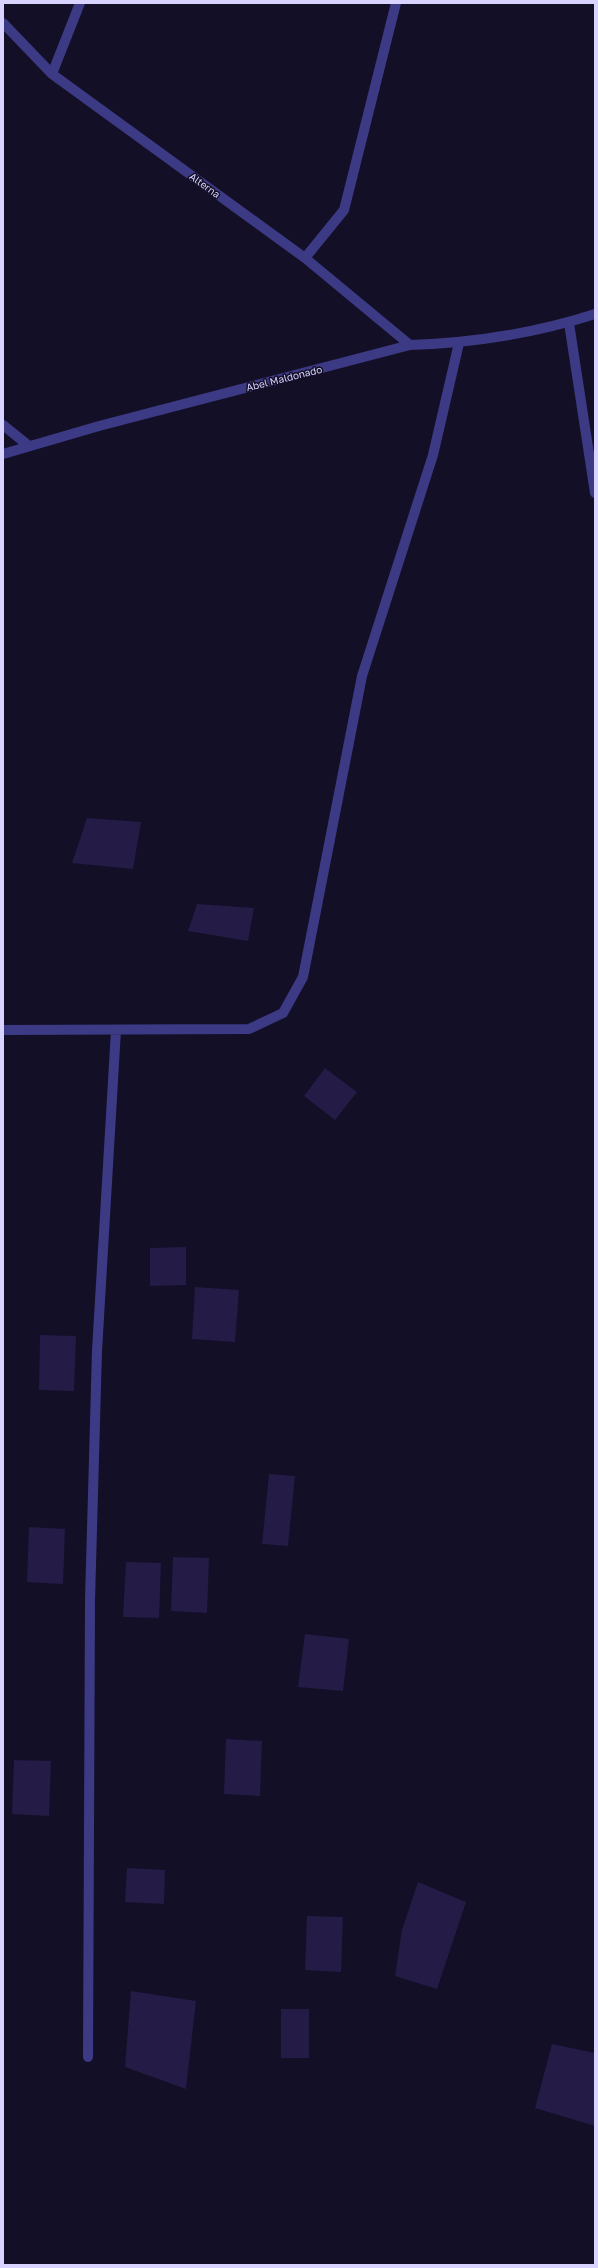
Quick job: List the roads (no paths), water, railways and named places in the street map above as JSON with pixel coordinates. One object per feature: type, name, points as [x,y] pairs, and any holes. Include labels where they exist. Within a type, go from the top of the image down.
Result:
[{"type":"street","points":[[52,74],[80,3]]},
{"type":"street","points":[[304,258],[344,210],[396,3]]},
{"type":"street","name":"Alterna","points":[[3,23],[52,74],[304,258],[410,345]]},
{"type":"street","name":"Abel Maldonado","points":[[3,454],[99,426],[410,345],[459,343],[569,323],[595,314]]},
{"type":"street","points":[[569,323],[595,493]]},
{"type":"street","points":[[3,1030],[248,1029],[283,1013],[303,977],[362,676],[433,455],[459,343]]},
{"type":"street","points":[[3,426],[28,446]]},
{"type":"street","points":[[88,2057],[90,1592],[97,1351],[116,1030]]}]
